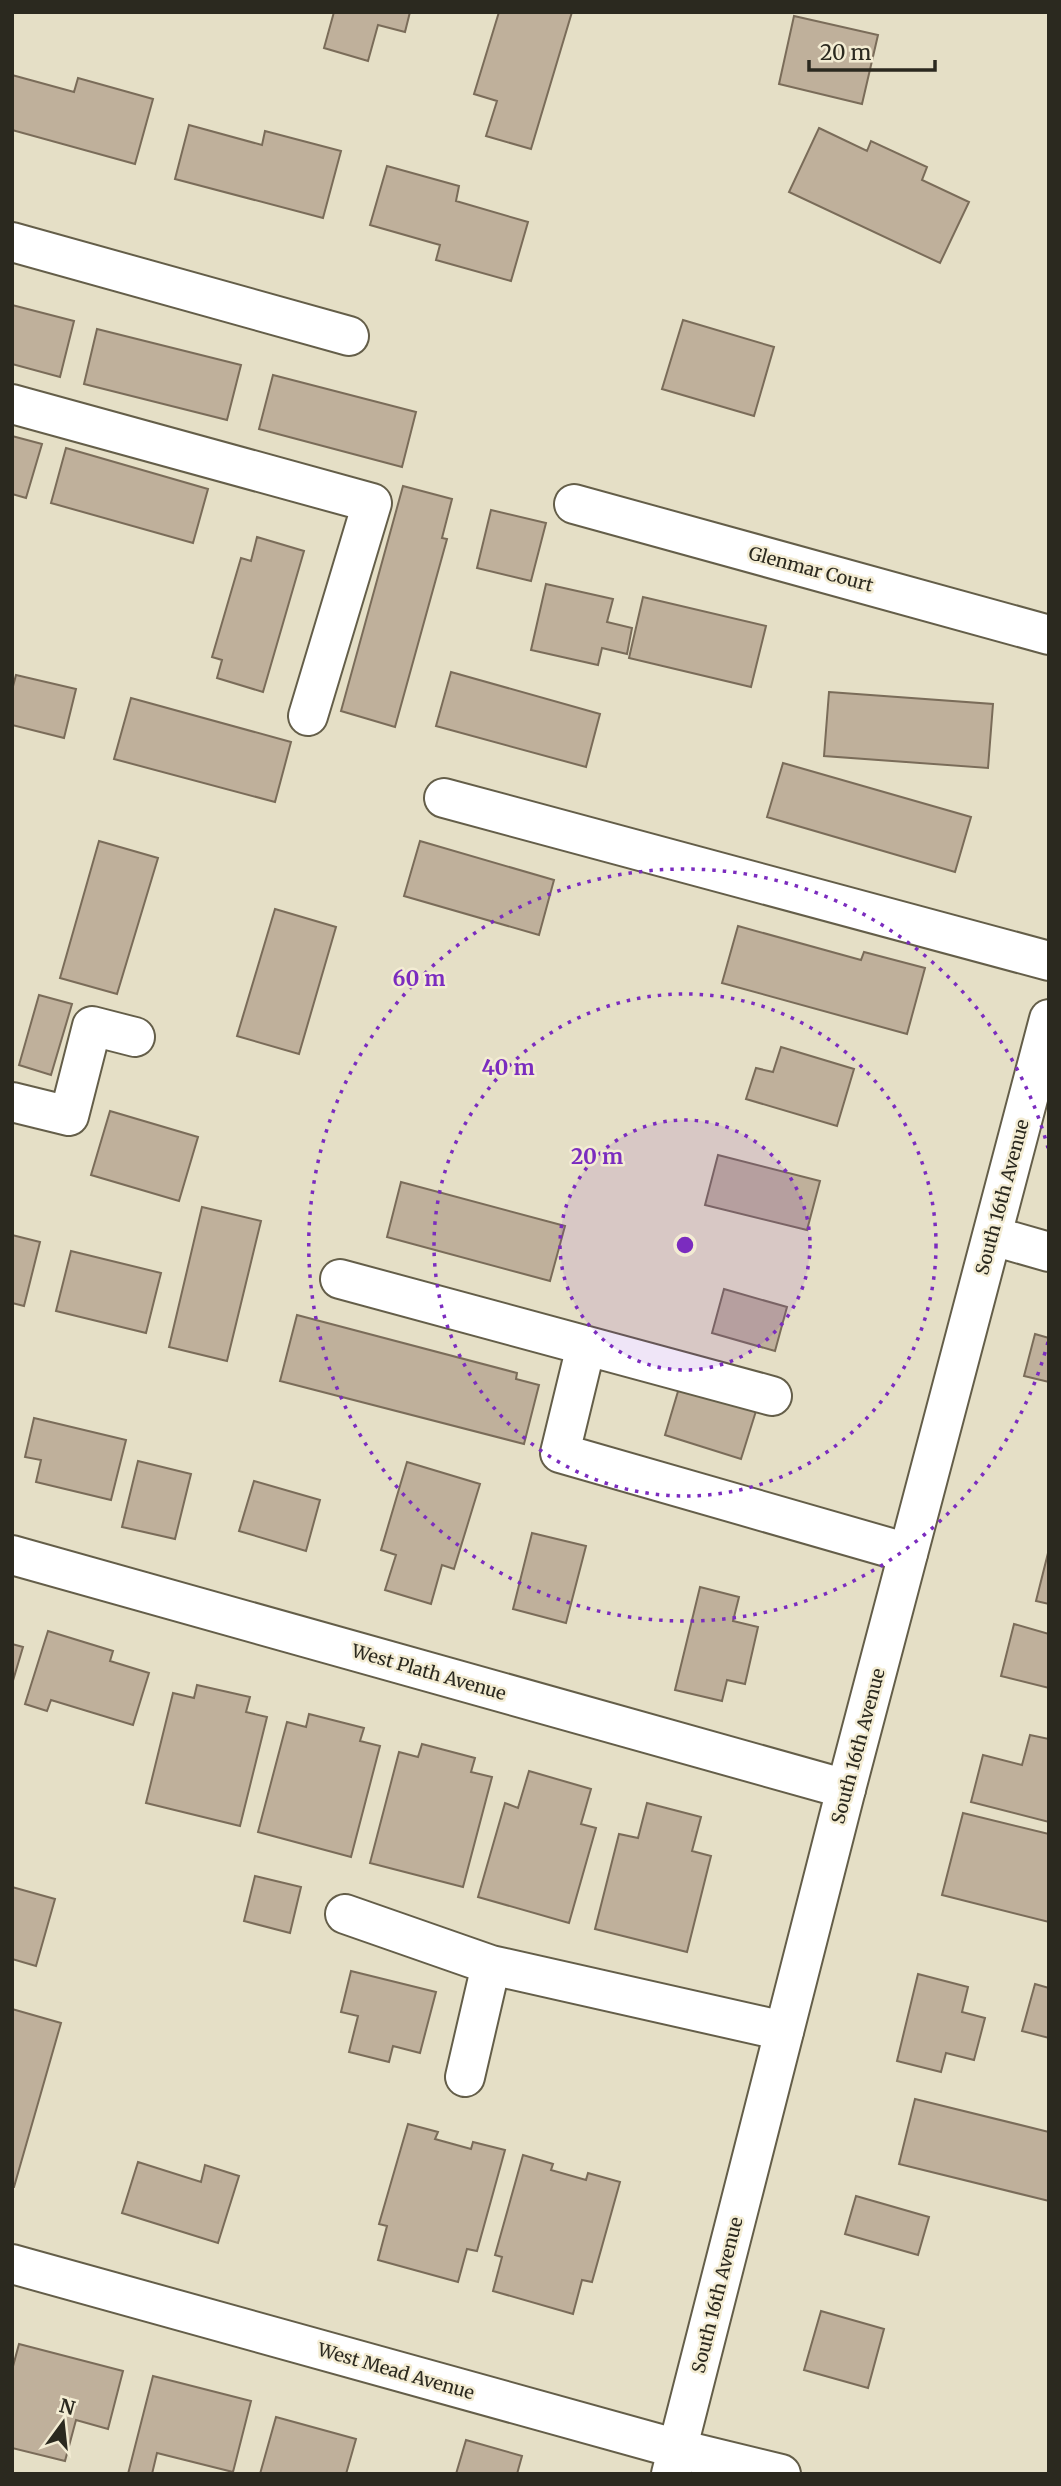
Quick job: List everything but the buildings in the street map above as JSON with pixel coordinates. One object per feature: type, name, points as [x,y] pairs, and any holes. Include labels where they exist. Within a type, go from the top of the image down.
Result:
[{"type":"street","points":[[12,242],[349,336]]},
{"type":"street","points":[[12,404],[372,503],[308,716]]},
{"type":"street","name":"Glenmar Court","points":[[574,504],[1049,635]]},
{"type":"street","points":[[444,798],[1049,961]]},
{"type":"street","name":"South 16th Avenue","points":[[674,2461],[846,1789],[1049,1019]]},
{"type":"street","points":[[12,1102],[69,1116],[92,1026],[135,1037]]},
{"type":"street","points":[[993,1236],[1049,1252]]},
{"type":"street","points":[[340,1279],[772,1396]]},
{"type":"street","points":[[586,1346],[560,1453],[908,1553]]},
{"type":"street","name":"West Plath Avenue","points":[[12,1555],[846,1789]]},
{"type":"street","points":[[345,1914],[491,1965],[784,2031]]},
{"type":"street","points":[[465,2077],[491,1965]]},
{"type":"street","name":"West Mead Avenue","points":[[12,2264],[674,2461],[781,2474]]}]
